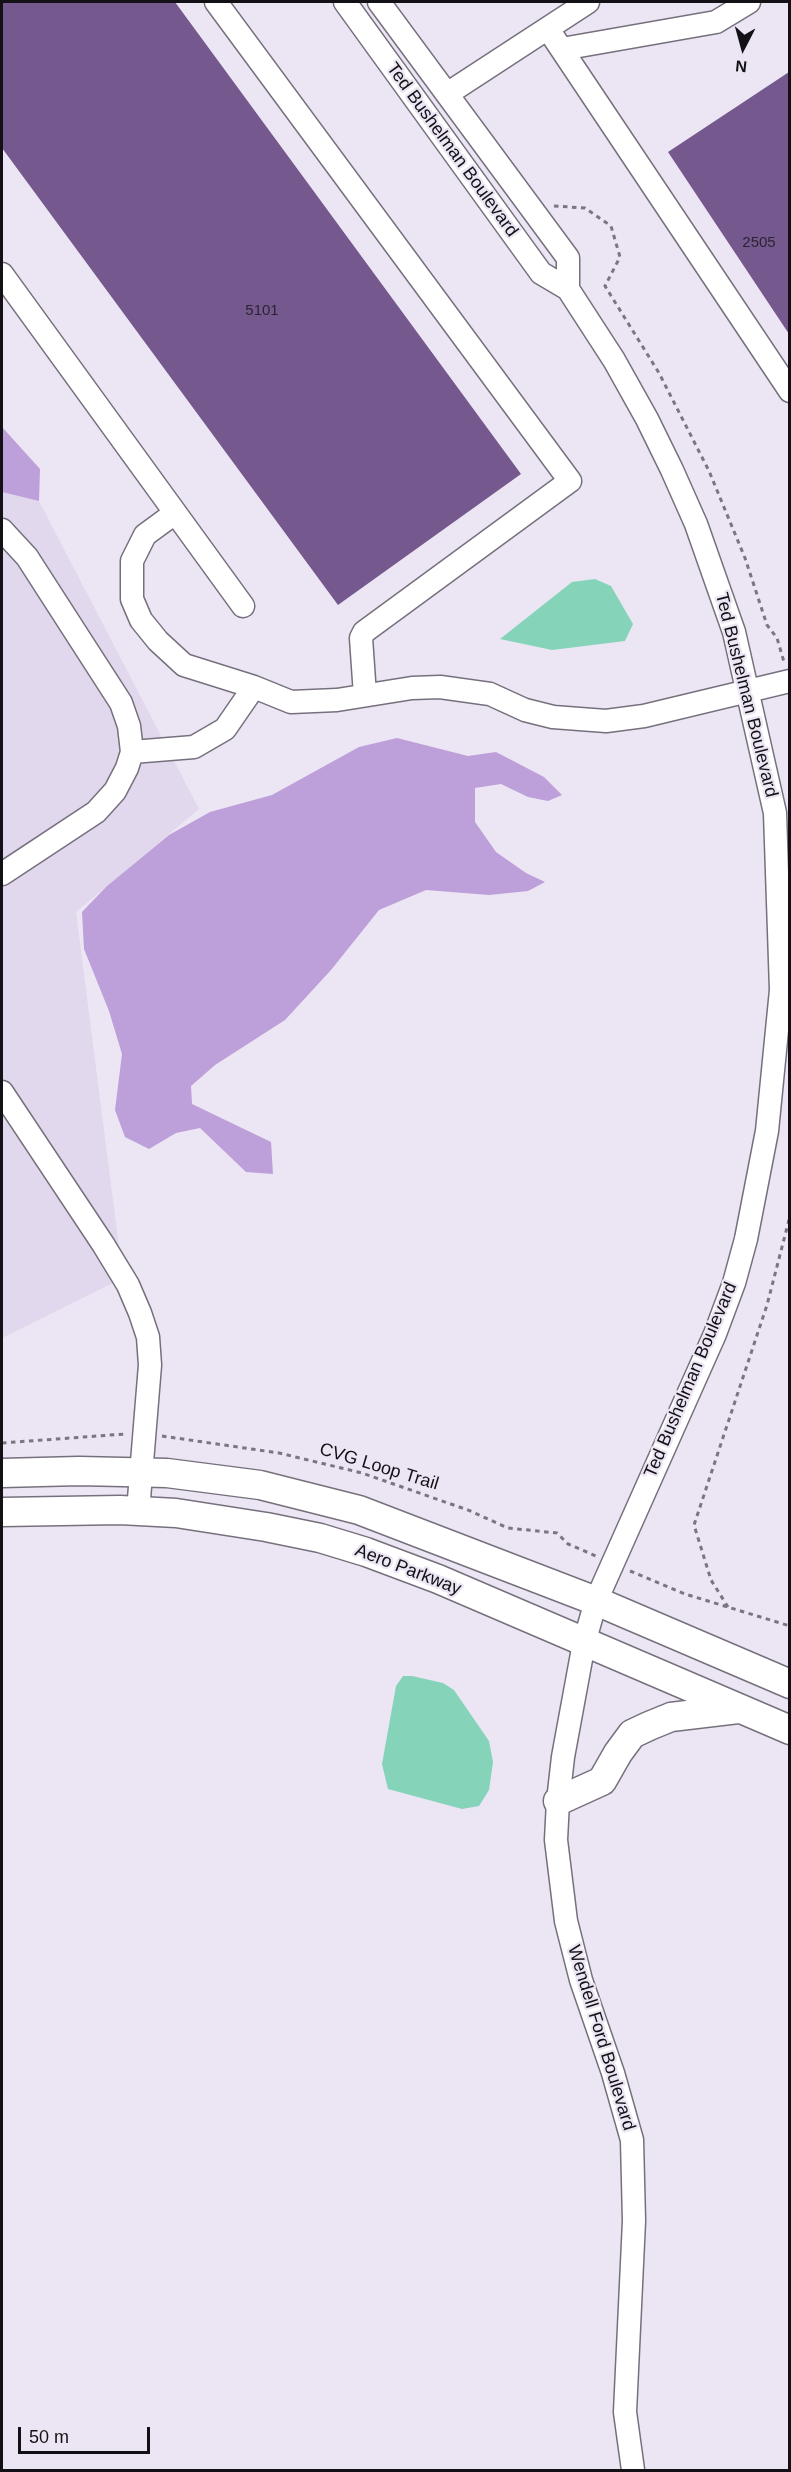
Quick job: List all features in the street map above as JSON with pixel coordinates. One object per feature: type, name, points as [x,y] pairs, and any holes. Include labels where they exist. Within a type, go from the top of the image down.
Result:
[{"type":"main road","points":[[2,1473],[167,1473],[260,1485],[359,1510],[596,1601],[789,1684]]},
{"type":"main road","name":"Aero Parkway","points":[[2,1512],[138,1511],[219,1519],[320,1539],[366,1552],[438,1579],[789,1730]]},
{"type":"main road","points":[[558,1801],[602,1781],[632,1734],[671,1717],[741,1709]]},
{"type":"street","points":[[216,2],[570,481],[364,632],[361,638],[365,695]]},
{"type":"street","name":"Ted Bushelman Boulevard","points":[[345,2],[541,273],[568,289],[615,360],[672,470],[716,578],[734,632],[775,813],[781,990],[767,1131],[746,1239],[730,1293],[680,1415],[596,1601],[584,1643]]},
{"type":"street","name":"Ted Bushelman Boulevard","points":[[379,2],[568,258],[568,289]]},
{"type":"street","points":[[447,94],[588,2]]},
{"type":"street","points":[[562,49],[716,22],[749,2]]},
{"type":"street","points":[[548,29],[789,391]]},
{"type":"street","points":[[2,274],[243,606]]},
{"type":"street","points":[[175,513],[145,535],[132,561],[132,599],[141,620],[158,641],[184,665],[254,687],[291,702],[337,700],[412,688],[463,689],[490,694],[525,710],[553,717],[606,721],[644,716],[748,690],[788,674]]},
{"type":"street","points":[[2,530],[27,557],[121,702],[129,726],[132,752],[127,768],[115,791],[96,812],[2,874]]},
{"type":"street","points":[[132,752],[194,747],[225,729],[254,687]]},
{"type":"street","points":[[2,1092],[128,1285],[148,1337],[150,1365],[138,1511]]},
{"type":"street","name":"Wendell Ford Boulevard","points":[[584,1643],[563,1757],[556,1840],[566,1921],[581,1980],[613,2073],[632,2140],[634,2221],[625,2412],[633,2470]]},
{"type":"path","points":[[548,201],[555,207],[585,208],[611,226],[620,257],[605,286],[659,373],[709,471],[745,558],[767,625],[777,638],[788,674]]},
{"type":"path","points":[[729,1608],[711,1580],[694,1525],[767,1305],[789,1216]]},
{"type":"path","points":[[2,1443],[65,1440],[119,1433]]},
{"type":"path","name":"CVG Loop Trail","points":[[173,1437],[279,1453],[362,1473],[449,1503],[508,1528],[557,1533],[568,1544]]},
{"type":"path","points":[[685,1594],[789,1626]]},
{"type":"shaded area","points":[[2,427],[40,469],[39,501],[2,492]]},
{"type":"shaded area","points":[[2,492],[39,501],[199,809],[76,912],[123,1278],[2,1338]]},
{"type":"shaded area","points":[[595,579],[611,586],[633,624],[625,641],[552,650],[500,639],[572,582]]},
{"type":"shaded area","points":[[397,738],[468,756],[496,752],[544,777],[562,795],[548,801],[528,797],[501,784],[475,788],[475,822],[496,852],[526,873],[545,882],[528,891],[489,895],[426,890],[379,910],[331,970],[285,1020],[215,1065],[191,1086],[192,1104],[271,1142],[273,1174],[246,1172],[200,1128],[176,1133],[149,1149],[125,1137],[115,1110],[122,1054],[109,1011],[84,949],[82,912],[107,886],[169,835],[210,812],[272,795],[359,747]]},
{"type":"shaded area","points":[[403,1676],[443,1683],[454,1690],[489,1741],[493,1762],[489,1790],[479,1806],[462,1809],[388,1789],[382,1764],[396,1686]]},
{"type":"building","points":[[2,2],[175,2],[521,474],[338,605],[2,148]]},
{"type":"building","points":[[789,72],[789,334],[668,152]]}]
